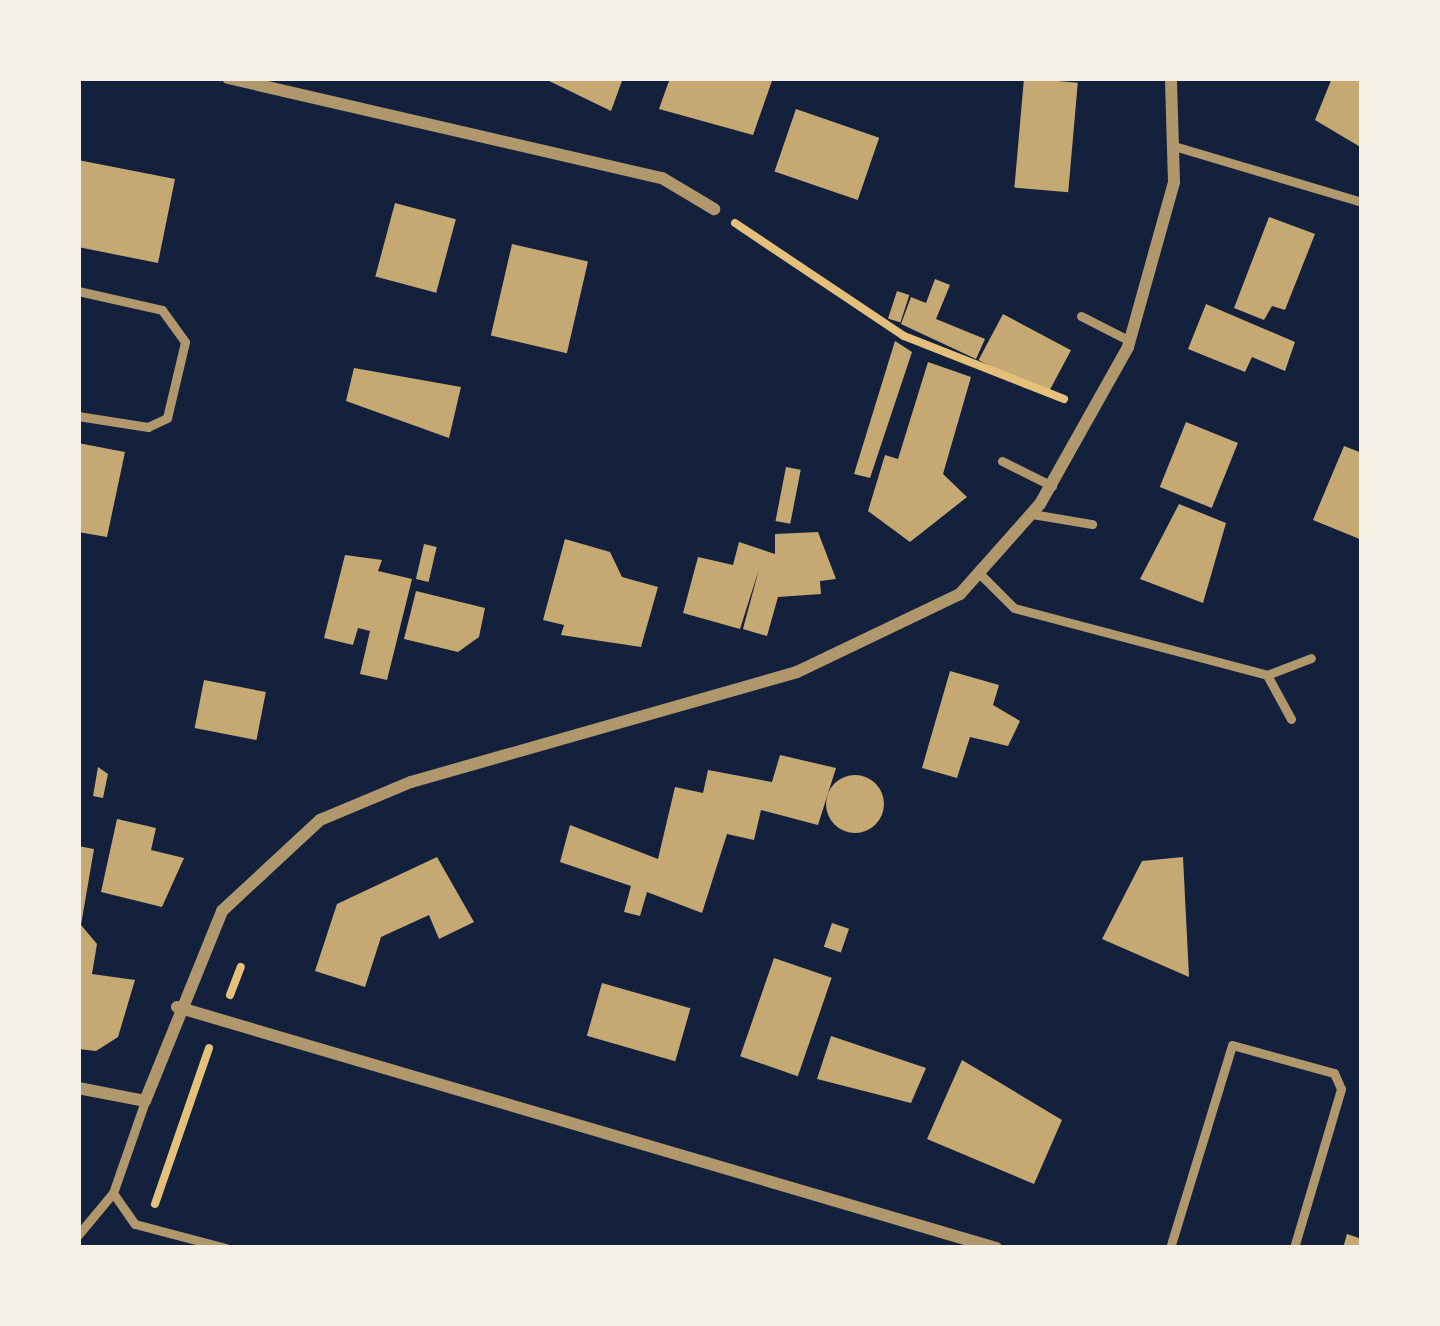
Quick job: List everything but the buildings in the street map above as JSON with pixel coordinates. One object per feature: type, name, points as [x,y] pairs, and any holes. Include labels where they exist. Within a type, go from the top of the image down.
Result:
[{"type":"street","points":[[228,78],[662,178],[714,209]]},
{"type":"street","points":[[78,1088],[146,1101],[199,955],[248,878],[320,820],[427,777],[797,672],[960,594],[1052,486],[1099,412],[1130,340],[1160,253],[1174,146],[1171,78]]},
{"type":"street","points":[[177,1007],[996,1248]]},
{"type":"lane","points":[[1174,146],[1362,202]]},
{"type":"lane","points":[[78,291],[162,310],[185,343],[167,418],[148,428],[78,416]]},
{"type":"lane","points":[[1081,316],[1130,340]]},
{"type":"lane","points":[[1002,461],[1052,486]]},
{"type":"lane","points":[[1032,514],[1092,524]]},
{"type":"lane","points":[[979,573],[1014,608],[1267,675],[1311,658]]},
{"type":"lane","points":[[1267,675],[1291,719]]},
{"type":"lane","points":[[1170,1248],[1232,1045],[1334,1073],[1341,1089],[1294,1248]]},
{"type":"lane","points":[[78,1234],[113,1193],[146,1101]]},
{"type":"lane","points":[[113,1193],[135,1223],[226,1248]]},
{"type":"path","points":[[714,209],[904,336],[1099,412]]},
{"type":"path","points":[[155,1205],[241,967]]}]
